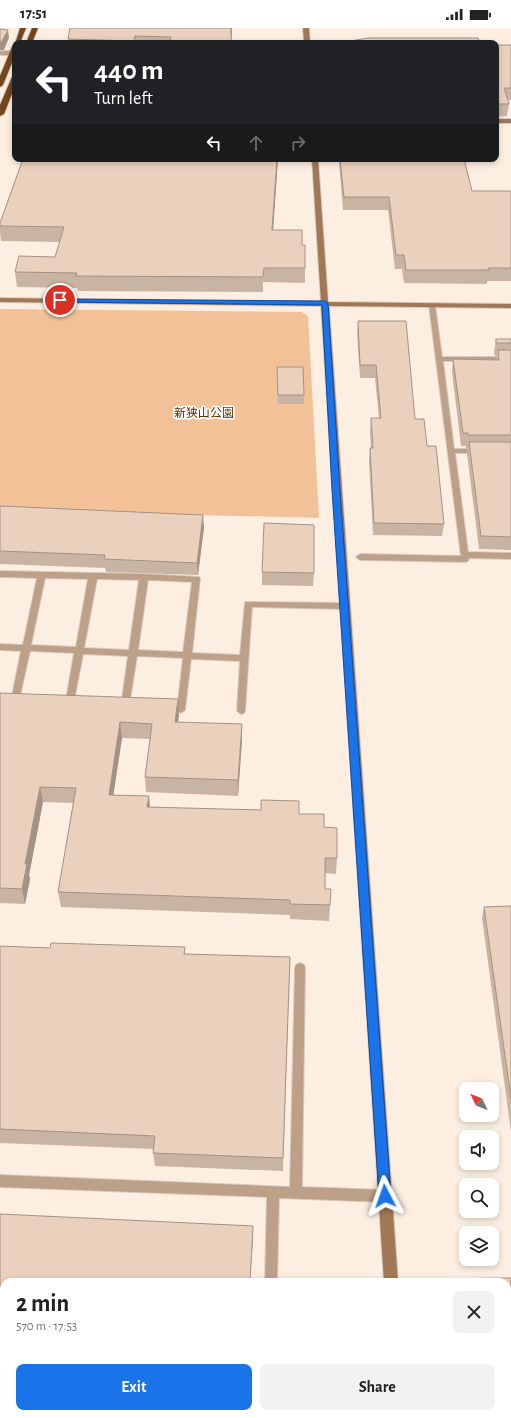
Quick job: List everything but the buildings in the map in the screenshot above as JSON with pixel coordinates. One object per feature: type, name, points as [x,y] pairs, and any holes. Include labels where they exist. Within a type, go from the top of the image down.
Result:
[{"type":"highway","points":[[18,40],[23,28]]},
{"type":"highway","points":[[29,40],[34,28]]},
{"type":"highway","points":[[0,85],[12,55]]},
{"type":"highway","points":[[0,114],[12,84]]},
{"type":"street","points":[[306,28],[307,40]]},
{"type":"street","points":[[0,53],[12,50]]},
{"type":"street","points":[[499,121],[511,121]]},
{"type":"street","points":[[315,162],[344,606],[391,1278]]},
{"type":"street","points":[[0,300],[511,306]]},
{"type":"lane","points":[[360,557],[465,559],[432,305]]},
{"type":"lane","points":[[439,358],[511,359]]},
{"type":"lane","points":[[451,451],[488,451]]},
{"type":"lane","points":[[464,555],[511,556]]},
{"type":"lane","points":[[0,574],[196,579],[181,710]]},
{"type":"lane","points":[[16,696],[42,575]]},
{"type":"lane","points":[[69,706],[93,576]]},
{"type":"lane","points":[[125,706],[144,578]]},
{"type":"lane","points":[[241,711],[248,604],[344,606]]},
{"type":"lane","points":[[0,648],[133,652],[244,658]]},
{"type":"lane","points":[[296,1193],[300,968]]},
{"type":"lane","points":[[0,1181],[385,1196]]},
{"type":"lane","points":[[271,1278],[273,1192]]},
{"type":"green space","name":"新狭山公園","points":[[0,309],[301,312],[308,316],[319,518],[0,510]]},
{"type":"route","points":[[60,300],[325,303],[336,490],[385,1196]]}]
